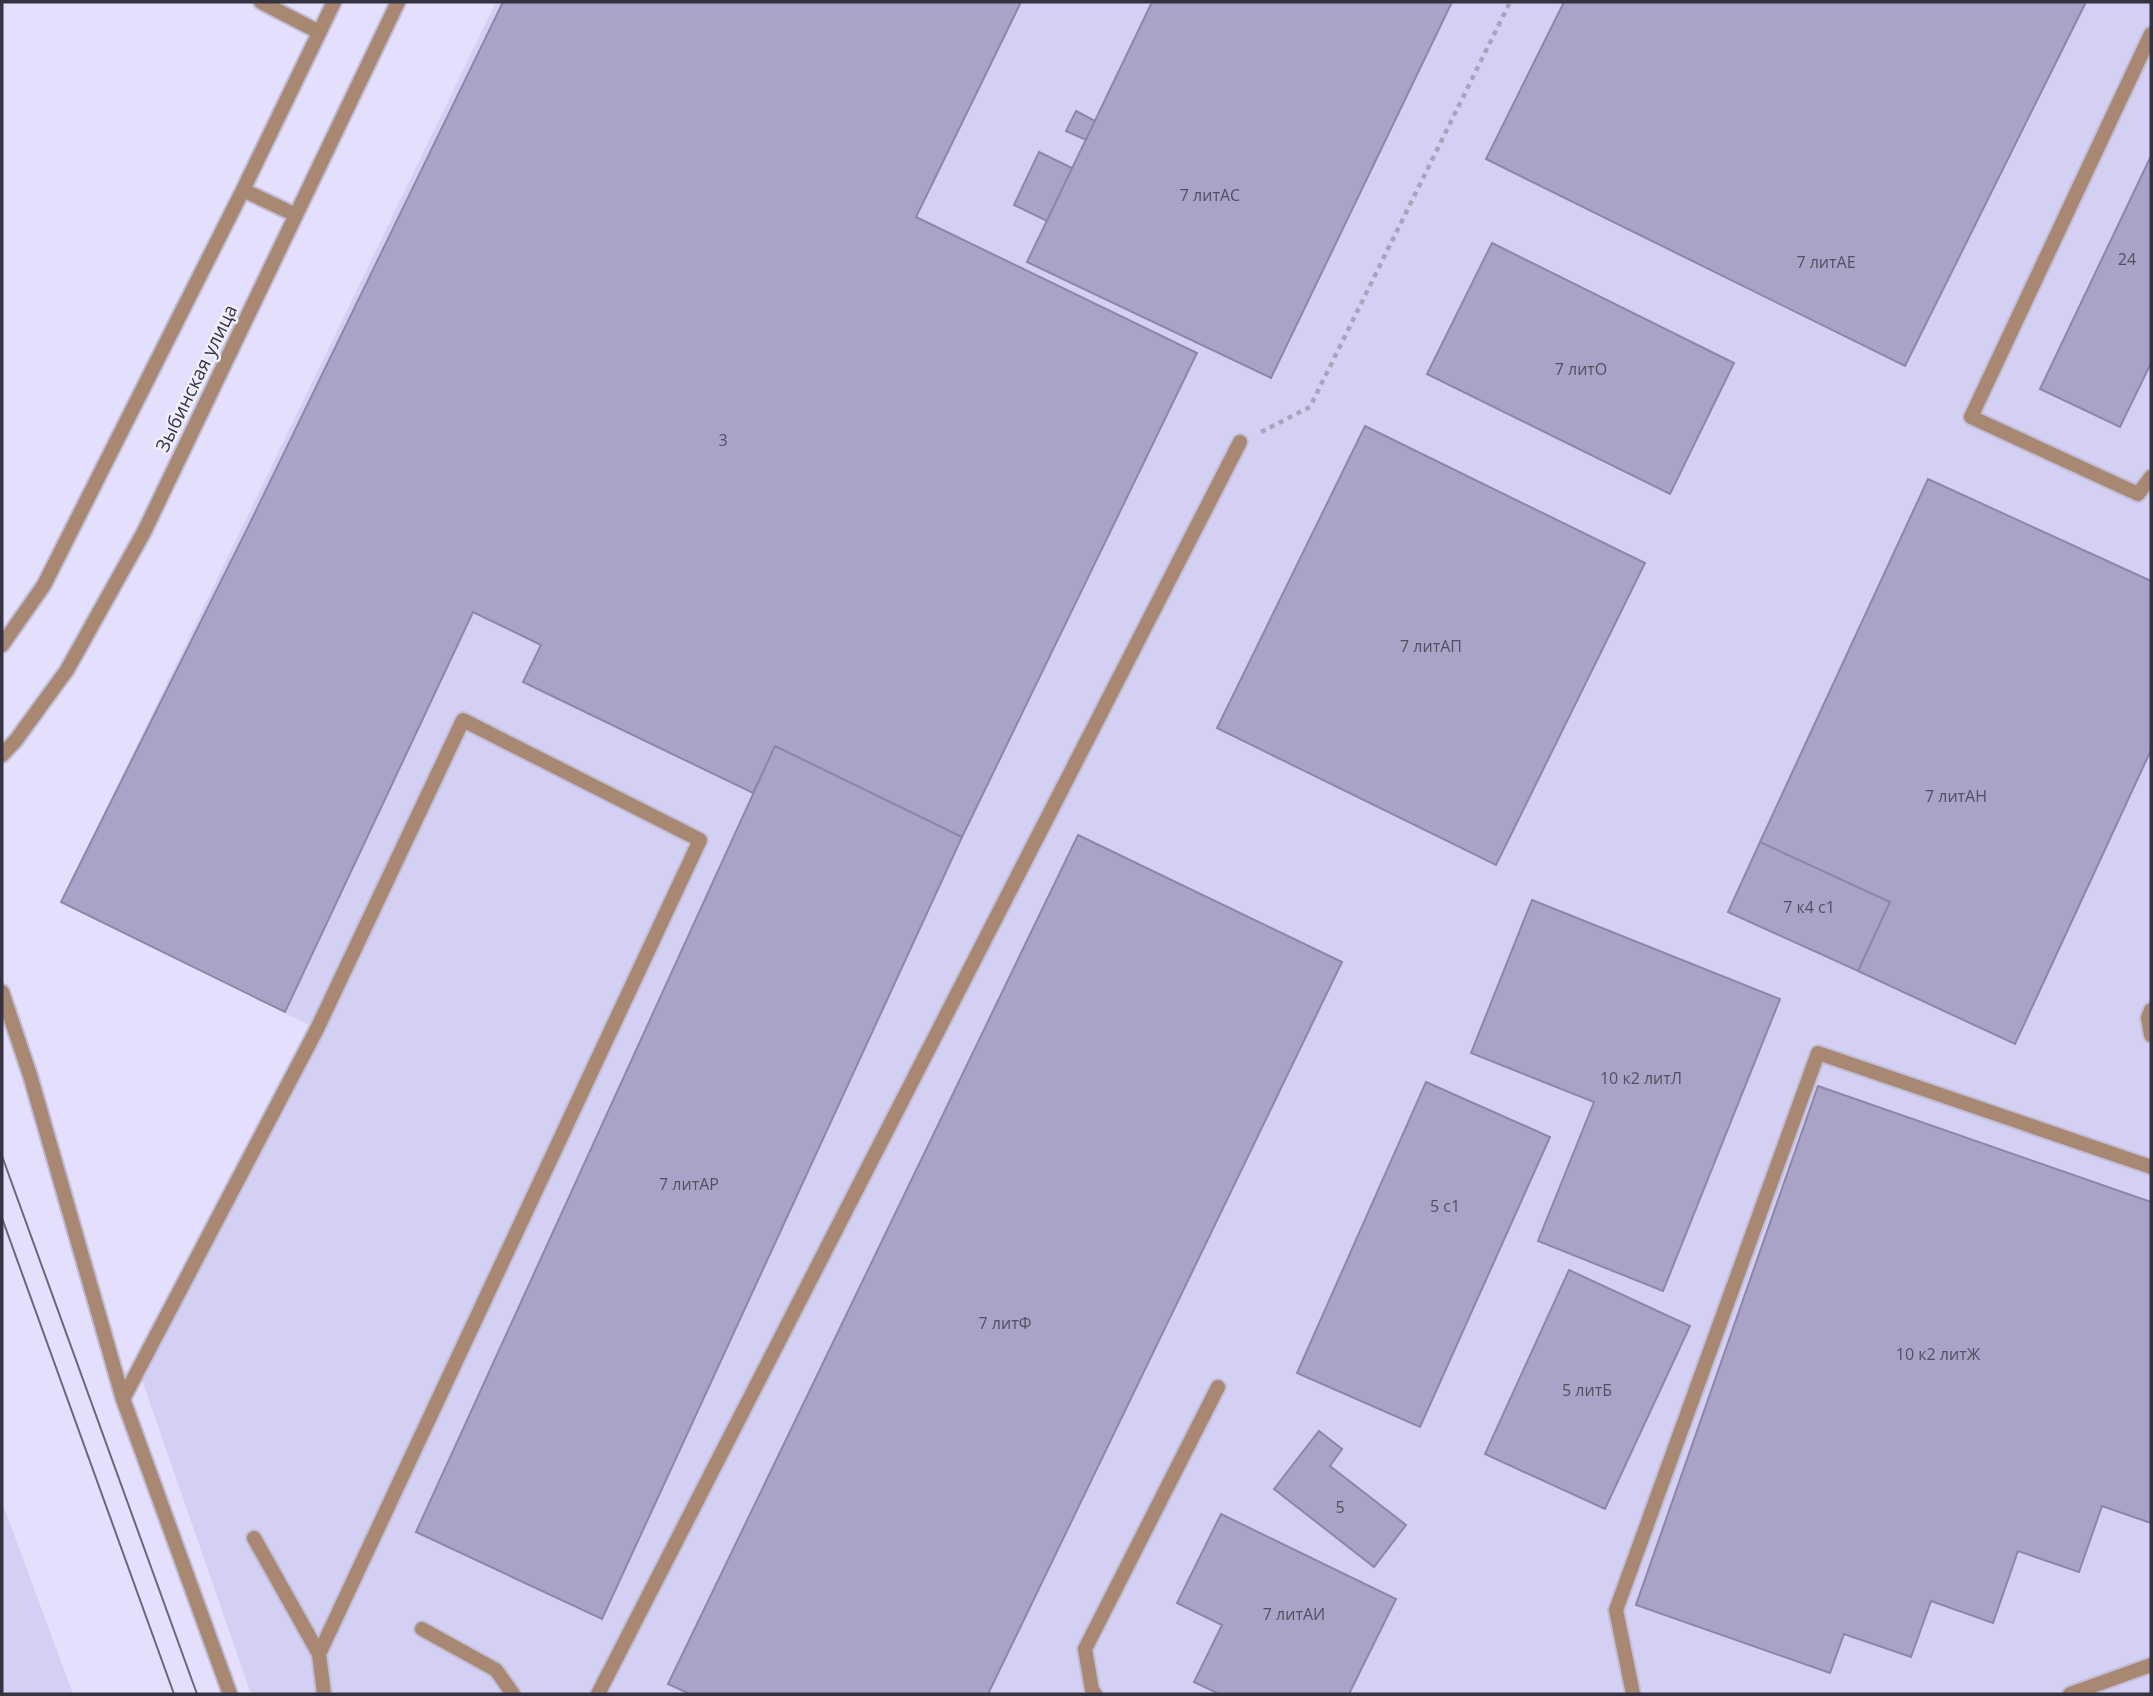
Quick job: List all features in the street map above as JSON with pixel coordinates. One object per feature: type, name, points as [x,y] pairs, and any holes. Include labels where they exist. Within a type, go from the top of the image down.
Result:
[{"type":"street","points":[[261,2],[319,32]]},
{"type":"street","points":[[2,645],[44,585],[243,190],[334,2]]},
{"type":"street","name":"Зыбинская улица","points":[[2,755],[67,670],[144,532],[398,2]]},
{"type":"street","points":[[2151,34],[1972,417],[2138,494],[2151,477]]},
{"type":"street","points":[[243,190],[296,215]]},
{"type":"street","points":[[598,1694],[1240,442]]},
{"type":"street","points":[[123,1399],[317,1029],[463,720],[700,840],[319,1654]]},
{"type":"street","points":[[2,992],[30,1075],[123,1399],[230,1694]]},
{"type":"street","points":[[2151,1010],[2148,1018],[2151,1035]]},
{"type":"street","points":[[1633,1694],[1616,1610],[1818,1052],[2151,1167]]},
{"type":"street","points":[[1095,1694],[1084,1649],[1218,1387]]},
{"type":"street","points":[[254,1538],[319,1654],[324,1694]]},
{"type":"street","points":[[422,1629],[496,1670],[513,1694]]},
{"type":"street","points":[[2070,1694],[2151,1665]]},
{"type":"path","points":[[1240,442],[1310,407],[1510,2]]},
{"type":"shaded area","points":[[496,2],[2151,2],[2151,1694],[251,1694],[142,1380],[317,1029],[61,902]]},
{"type":"shaded area","points":[[2,1502],[73,1694],[2,1694]]},
{"type":"building","points":[[503,2],[1021,2],[916,217],[1197,353],[962,837],[775,746],[753,793],[523,682],[541,645],[473,612],[285,1012],[61,902],[248,527]]},
{"type":"building","points":[[1152,2],[1452,2],[1271,378],[1027,262]]},
{"type":"building","points":[[1564,2],[2086,2],[1905,366],[1486,159]]},
{"type":"building","points":[[1076,111],[1095,121],[1086,140],[1066,131]]},
{"type":"building","points":[[1039,152],[1072,168],[1047,221],[1014,205]]},
{"type":"building","points":[[2151,156],[2151,363],[2120,427],[2040,389]]},
{"type":"building","points":[[1492,243],[1734,363],[1670,494],[1427,374]]},
{"type":"building","points":[[1365,426],[1645,563],[1496,865],[1217,728]]},
{"type":"building","points":[[1928,479],[2151,581],[2151,750],[2015,1044],[1858,971],[1890,902],[1760,842]]},
{"type":"building","points":[[775,746],[962,837],[602,1619],[416,1532]]},
{"type":"building","points":[[1078,835],[1342,962],[988,1694],[690,1694],[668,1684]]},
{"type":"building","points":[[1760,842],[1890,902],[1858,971],[1728,912]]},
{"type":"building","points":[[1532,900],[1780,999],[1663,1291],[1538,1241],[1594,1102],[1471,1053]]},
{"type":"building","points":[[1426,1082],[1550,1137],[1420,1427],[1297,1373]]},
{"type":"building","points":[[1818,1086],[2151,1202],[2151,1523],[2102,1506],[2079,1572],[2018,1551],[1993,1623],[1931,1601],[1911,1657],[1844,1634],[1830,1673],[1636,1605]]},
{"type":"building","points":[[1569,1270],[1690,1326],[1605,1509],[1485,1454]]},
{"type":"building","points":[[1319,1431],[1342,1449],[1330,1466],[1406,1525],[1374,1567],[1274,1489]]},
{"type":"building","points":[[1221,1514],[1396,1599],[1349,1694],[1219,1694],[1194,1682],[1222,1625],[1177,1603]]},
{"type":"tram line","points":[[2,1156],[197,1694]]},
{"type":"tram line","points":[[2,1218],[174,1694]]}]
